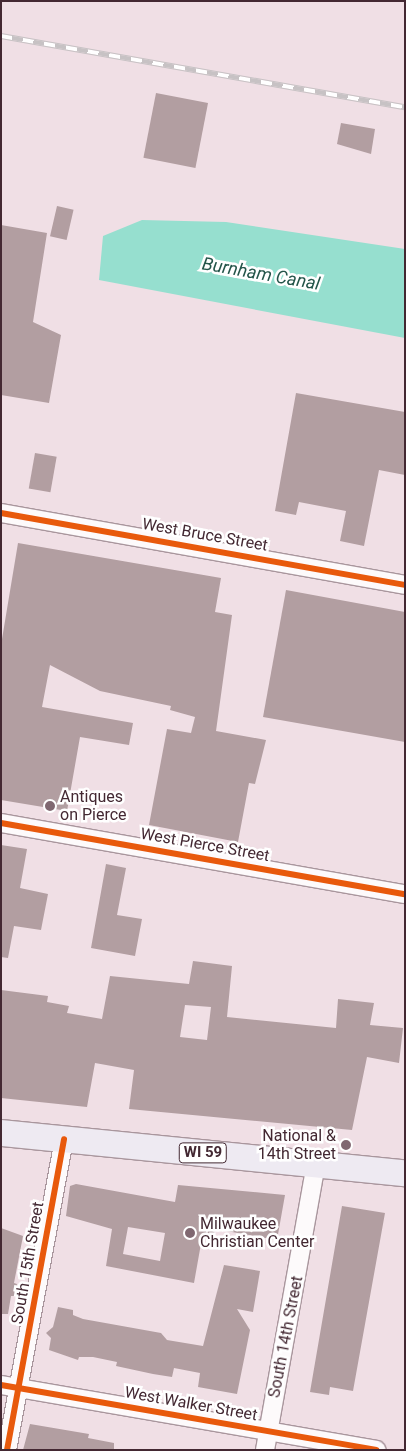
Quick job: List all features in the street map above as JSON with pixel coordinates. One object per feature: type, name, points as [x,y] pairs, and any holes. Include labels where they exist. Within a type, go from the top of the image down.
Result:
[{"type":"main road","name":"WI 59","points":[[1,1133],[405,1173]]},
{"type":"street","name":"West Bruce Street","points":[[1,513],[405,585]]},
{"type":"street","name":"West Pierce Street","points":[[1,823],[405,894]]},
{"type":"street","name":"South 15th Street","points":[[7,1450],[10,1386],[64,1139]]},
{"type":"street","name":"South 14th Street","points":[[265,1450],[316,1164]]},
{"type":"street","name":"West Walker Street","points":[[10,1386],[376,1450]]},
{"type":"water","name":"Burnham Canal","points":[[142,220],[226,222],[405,249],[405,338],[99,280],[103,236]]},
{"type":"building","points":[[156,93],[208,103],[195,168],[143,158]]},
{"type":"building","points":[[341,123],[375,129],[371,154],[337,144]]},
{"type":"building","points":[[57,206],[74,210],[67,240],[50,236]]},
{"type":"building","points":[[1,225],[47,233],[33,322],[61,335],[49,403],[1,395]]},
{"type":"building","points":[[296,393],[405,412],[405,475],[379,470],[364,546],[340,541],[346,511],[299,502],[296,515],[275,511]]},
{"type":"building","points":[[35,453],[57,457],[50,492],[29,488]]},
{"type":"building","points":[[18,543],[221,578],[215,612],[232,615],[216,731],[266,740],[255,784],[249,783],[238,842],[149,825],[167,729],[191,733],[195,717],[170,710],[171,706],[100,691],[50,665],[42,707],[133,723],[129,745],[80,737],[67,811],[1,800],[1,645]]},
{"type":"building","points":[[286,590],[405,612],[405,742],[263,717]]},
{"type":"building","points":[[1,845],[27,849],[20,888],[48,894],[41,930],[14,926],[8,958],[1,957]]},
{"type":"building","points":[[106,864],[126,868],[117,915],[142,919],[135,956],[91,948]]},
{"type":"building","points":[[193,961],[232,966],[227,1017],[336,1028],[338,999],[374,1003],[370,1025],[403,1028],[399,1063],[367,1057],[352,1130],[129,1109],[134,1070],[95,1063],[87,1107],[1,1098],[1,990],[48,996],[47,1002],[69,1006],[67,1013],[102,1019],[110,976],[189,984]],"holes":[[[185,1005],[211,1007],[207,1040],[180,1037]]]},
{"type":"building","points":[[76,1184],[175,1202],[178,1185],[285,1195],[277,1240],[215,1229],[213,1240],[202,1238],[194,1283],[106,1266],[112,1229],[66,1216],[70,1186]],"holes":[[[128,1227],[165,1233],[160,1261],[123,1254]]]},
{"type":"building","points":[[342,1206],[385,1213],[353,1391],[330,1387],[329,1395],[310,1392]]},
{"type":"building","points":[[1,1228],[23,1236],[14,1283],[17,1284],[15,1296],[11,1296],[8,1314],[1,1314]]},
{"type":"building","points":[[224,1265],[260,1271],[253,1312],[237,1309],[250,1330],[237,1394],[198,1387],[200,1373],[174,1368],[172,1377],[116,1366],[117,1362],[93,1357],[79,1357],[78,1360],[49,1350],[51,1338],[46,1333],[53,1327],[58,1307],[73,1310],[73,1315],[83,1319],[161,1333],[167,1340],[203,1346]]},
{"type":"building","points":[[30,1424],[89,1434],[88,1438],[114,1443],[114,1450],[23,1450]]},
{"type":"railway","points":[[1,36],[405,107]]},
{"type":"cycle path","points":[[1,513],[405,585]]},
{"type":"cycle path","points":[[1,823],[405,894]]},
{"type":"cycle path","points":[[7,1450],[64,1139]]},
{"type":"cycle path","points":[[1,1385],[376,1450]]},
{"type":"place","name":"Antiques on Pierce","points":[[50,806]]},
{"type":"place","name":"National & 14th Street","points":[[346,1145]]},
{"type":"place","name":"Milwaukee Christian Center","points":[[190,1233]]}]
